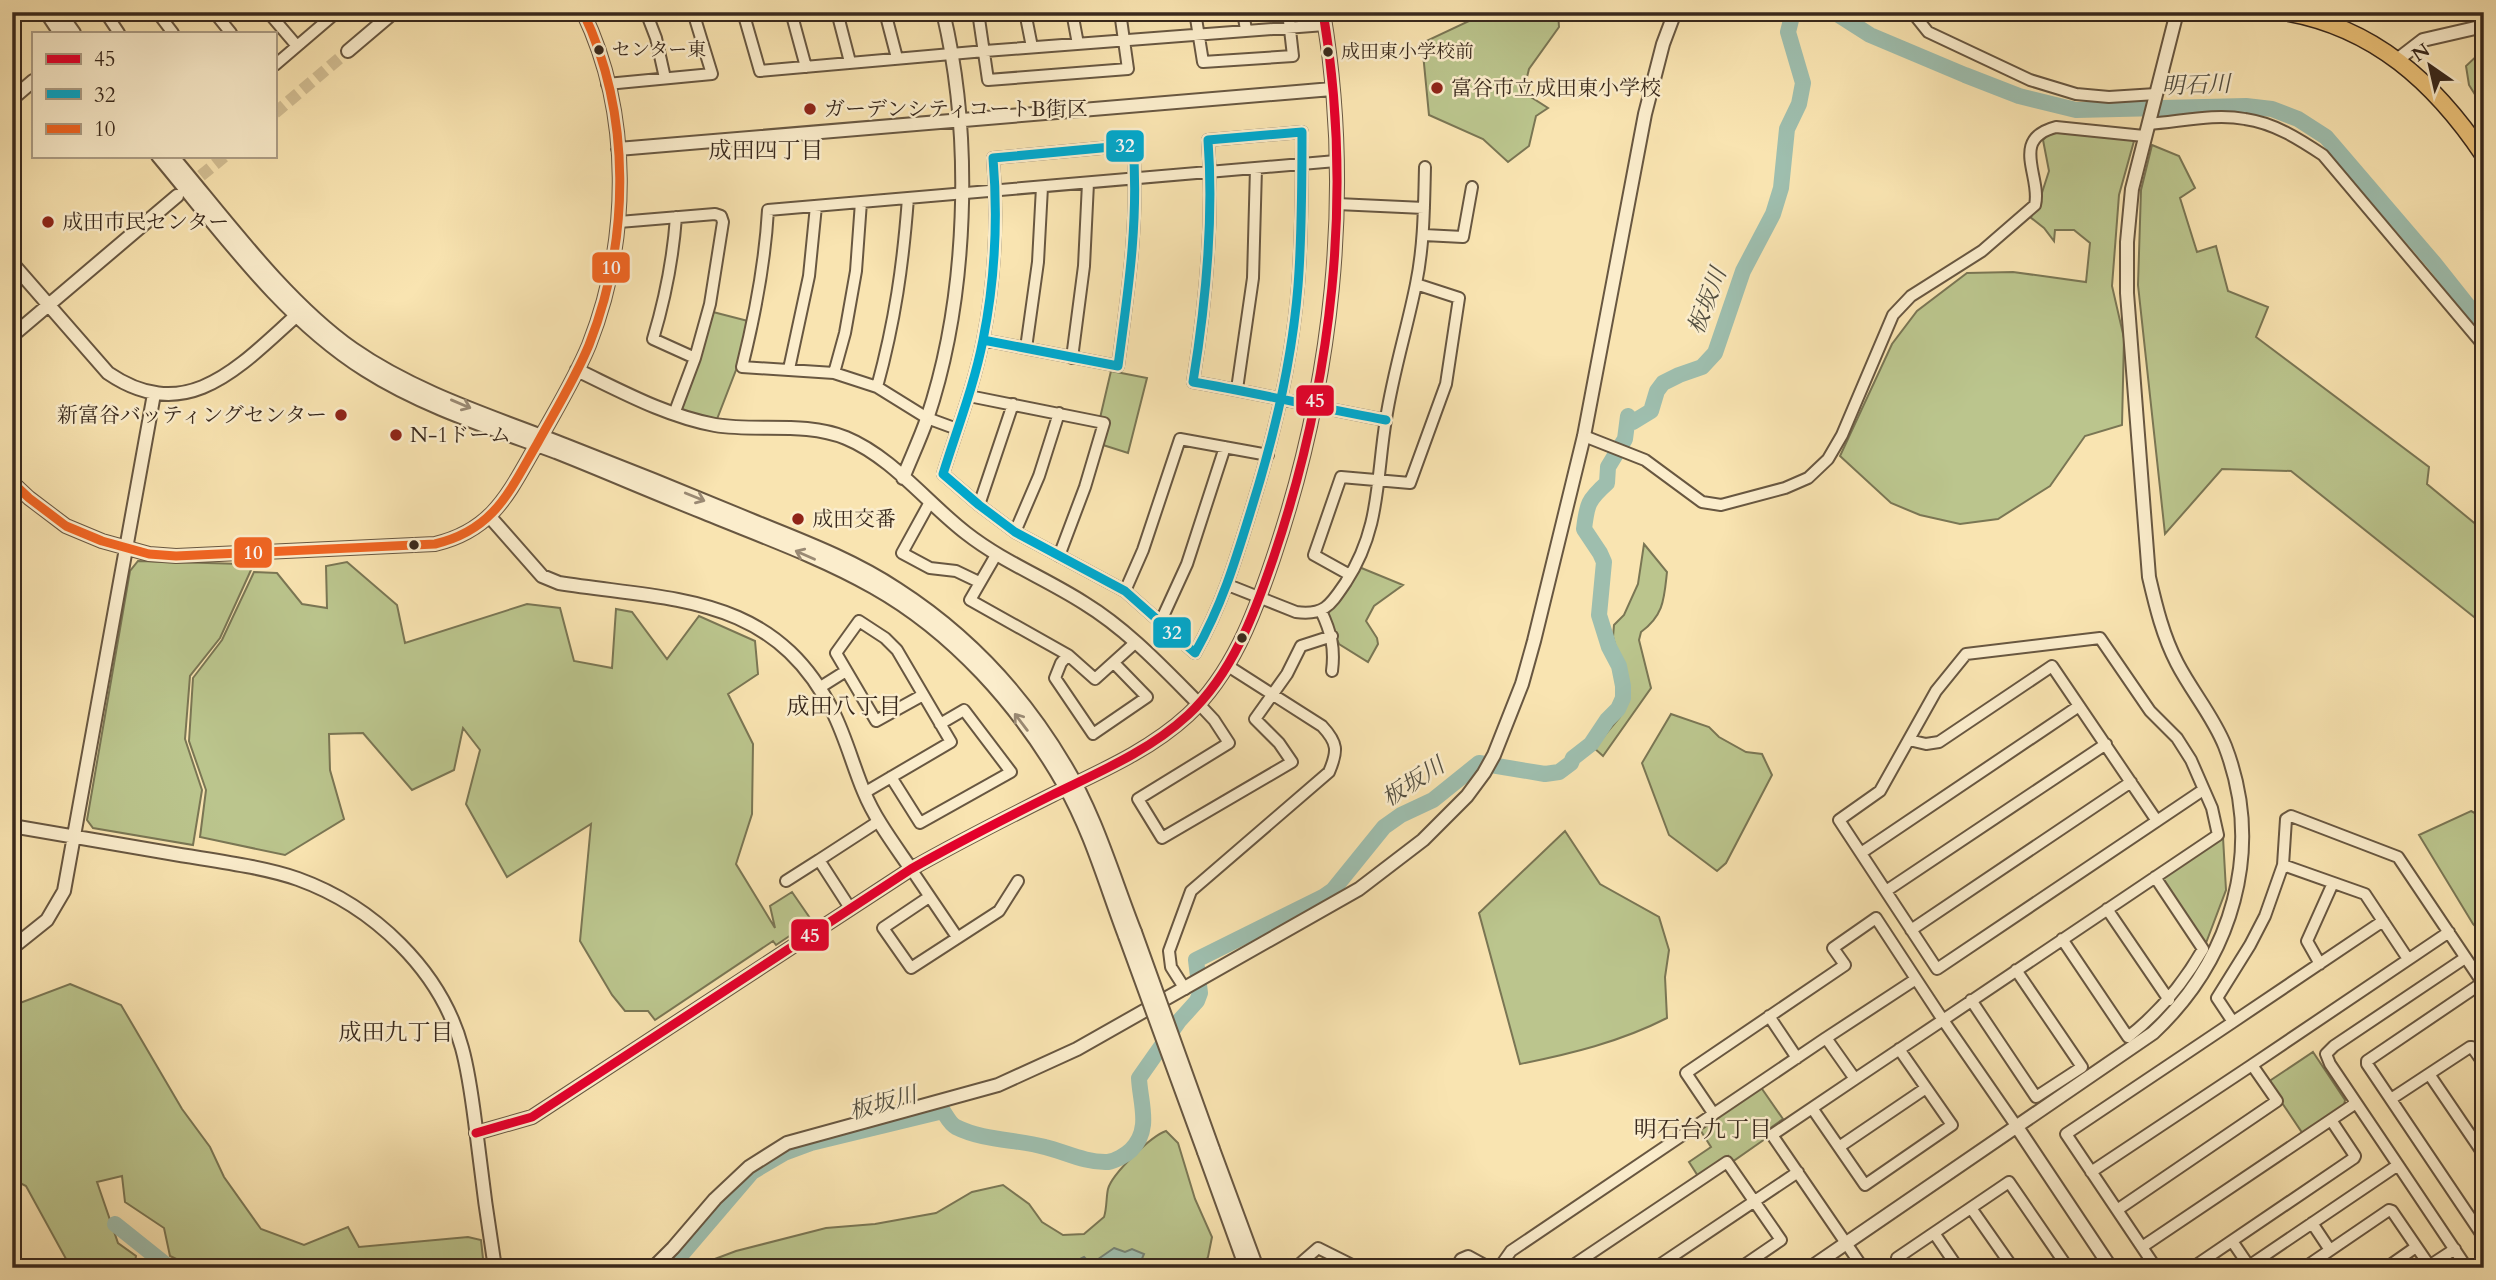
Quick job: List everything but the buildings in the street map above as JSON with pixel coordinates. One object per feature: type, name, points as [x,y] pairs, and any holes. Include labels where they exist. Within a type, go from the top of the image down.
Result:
[{"type":"main road","points":[[2284,12],[2334,26],[2397,60],[2441,98],[2484,156]]},
{"type":"street","points":[[46,12],[59,32]]},
{"type":"street","points":[[59,12],[73,32]]},
{"type":"street","points":[[105,12],[119,32]]},
{"type":"street","points":[[157,12],[172,32]]},
{"type":"street","points":[[214,12],[230,32]]},
{"type":"street","points":[[268,12],[297,46]]},
{"type":"street","points":[[348,51],[394,12]]},
{"type":"street","points":[[12,482],[66,526],[125,549],[176,556],[435,544],[456,539],[474,530],[490,517],[510,492],[578,370],[605,298],[619,222],[618,149],[607,84],[583,12]]},
{"type":"street","points":[[646,12],[656,38],[665,78]]},
{"type":"street","points":[[607,84],[712,74],[694,12]]},
{"type":"street","points":[[476,1133],[532,1117],[911,869],[1155,741],[1199,704],[1228,666],[1259,598],[1300,473],[1316,407],[1331,291],[1337,204],[1332,89],[1324,18],[1290,27],[760,71],[743,12]]},
{"type":"street","points":[[791,12],[806,66]]},
{"type":"street","points":[[837,12],[850,62]]},
{"type":"street","points":[[885,12],[897,58]]},
{"type":"street","points":[[903,478],[927,418],[951,316],[959,259],[961,121],[943,12]]},
{"type":"street","points":[[978,12],[988,80],[1128,69],[1120,12]]},
{"type":"street","points":[[1025,12],[1032,47]]},
{"type":"street","points":[[1072,12],[1078,44]]},
{"type":"street","points":[[1195,12],[1203,62],[1293,56],[1288,12]]},
{"type":"street","points":[[1243,12],[1246,30]]},
{"type":"street","points":[[653,1268],[715,1199],[749,1167],[787,1143],[998,1085],[1077,1049],[1359,889],[1423,840],[1467,796],[1494,755],[1522,684],[1584,436],[1645,114],[1663,44],[1675,12]]},
{"type":"street","points":[[1912,12],[1928,32],[2030,80],[2076,94],[2109,97],[2156,96]]},
{"type":"street","points":[[1810,1268],[2153,1033],[2184,1001],[2211,960],[2224,932],[2239,878],[2241,824],[2233,774],[2216,727],[2170,649],[2158,616],[2149,578],[2126,272],[2132,189],[2177,12]]},
{"type":"street","points":[[276,64],[329,15]]},
{"type":"street","points":[[2397,60],[2423,40],[2484,26]]},
{"type":"street","points":[[12,99],[32,82]]},
{"type":"street","points":[[618,149],[1332,89]]},
{"type":"street","points":[[1584,436],[1645,460],[1702,502],[1721,505],[1785,488],[1808,478],[1828,459],[1842,435],[1893,316],[1911,296],[1982,251],[2035,205],[2036,196],[2029,160],[2031,147],[2044,131],[2056,127],[2147,126],[2217,118],[2245,119],[2293,135],[2323,155],[2484,346]]},
{"type":"street","points":[[983,340],[1118,366],[1135,228],[1133,145],[993,158],[996,189],[994,260],[983,340],[969,396],[943,474],[1015,532],[1125,591],[1195,653],[1228,585],[1268,455],[1282,399],[1298,286],[1302,165],[1302,132],[1208,140],[1210,173],[1207,277],[1193,382],[1282,399],[1316,407],[1386,419]]},
{"type":"street","points":[[160,158],[297,315],[341,354],[389,384],[447,411],[538,440],[808,543],[898,589],[949,627],[997,672],[1039,724],[1071,786],[1075,805],[1130,934],[1209,1150],[1257,1268]]},
{"type":"street","points":[[174,158],[282,285],[337,337],[406,380],[538,440]]},
{"type":"street","points":[[957,429],[927,418],[877,387],[834,373],[742,367],[765,258],[768,210],[1336,161]]},
{"type":"street","points":[[1228,585],[1296,612],[1307,614],[1321,611],[1332,604],[1365,546],[1376,508],[1386,419],[1424,235],[1426,167]]},
{"type":"street","points":[[1237,390],[1253,278],[1256,168]]},
{"type":"street","points":[[1072,358],[1084,266],[1088,183]]},
{"type":"street","points":[[1026,348],[1038,262],[1042,187]]},
{"type":"street","points":[[1424,235],[1463,237],[1472,187]]},
{"type":"street","points":[[12,336],[177,196]]},
{"type":"street","points":[[877,387],[891,335],[903,263],[908,198]]},
{"type":"street","points":[[834,373],[845,333],[856,271],[861,202]]},
{"type":"street","points":[[1337,204],[1424,208]]},
{"type":"street","points":[[789,369],[809,276],[816,206]]},
{"type":"street","points":[[619,222],[715,214],[721,216],[723,222],[710,304],[695,358],[674,414]]},
{"type":"street","points":[[676,217],[674,249],[664,302],[653,339],[695,358]]},
{"type":"street","points":[[12,264],[108,373],[124,383],[154,394],[187,393],[206,386],[238,366],[297,315]]},
{"type":"street","points":[[1350,575],[1314,555],[1341,477],[1410,483],[1446,384],[1459,298],[1416,284]]},
{"type":"street","points":[[578,370],[674,414],[715,425],[816,431],[845,438],[869,450],[996,555],[1083,602],[1136,642],[1214,720],[1229,743],[1138,799],[1161,838],[1292,762],[1279,743],[1255,719],[1274,695],[1301,646],[1332,636]]},
{"type":"street","points":[[12,948],[40,928],[55,911],[64,891],[154,394]]},
{"type":"street","points":[[969,396],[1104,423],[1085,487],[1059,556]]},
{"type":"street","points":[[979,505],[1013,404]]},
{"type":"street","points":[[1015,532],[1039,476],[1059,413]]},
{"type":"street","points":[[1125,591],[1143,550],[1180,439],[1268,455]]},
{"type":"street","points":[[1160,623],[1187,564],[1225,447]]},
{"type":"street","points":[[930,502],[902,553],[930,568],[956,572],[979,582]]},
{"type":"street","points":[[490,517],[542,576],[559,583],[680,599],[726,612],[760,629],[780,644],[802,665],[819,688],[845,740],[864,793],[879,821],[957,937]]},
{"type":"street","points":[[996,555],[970,600],[1068,655],[1095,679],[1136,642]]},
{"type":"street","points":[[1321,611],[1332,636],[1332,671]]},
{"type":"street","points":[[864,793],[951,742],[897,650],[885,638],[859,621],[836,653],[876,721],[923,695]]},
{"type":"street","points":[[1863,1268],[1772,1135],[2218,835],[2212,808],[2191,760],[2177,738],[2150,711],[2100,638],[1966,654],[1936,691],[1880,791],[1839,820],[1937,969],[2203,790]]},
{"type":"street","points":[[1068,655],[1061,663],[1055,678],[1093,734],[1147,697],[1114,663]]},
{"type":"street","points":[[1189,987],[1171,967],[1169,951],[1192,891],[1329,772],[1336,755],[1333,738],[1322,726],[1228,666]]},
{"type":"street","points":[[1909,740],[1926,744],[1939,742],[2052,666],[2157,821]]},
{"type":"street","points":[[819,688],[846,671]]},
{"type":"street","points":[[1861,853],[2079,706]]},
{"type":"street","points":[[891,777],[920,822],[1011,772],[964,710],[940,724]]},
{"type":"street","points":[[1886,891],[2106,744]]},
{"type":"street","points":[[1911,930],[2131,782]]},
{"type":"street","points":[[2233,1022],[2217,998],[2260,926],[2283,865],[2286,819],[2291,816],[2394,854],[2483,984],[2367,1061],[2484,1238]]},
{"type":"street","points":[[786,881],[879,821]]},
{"type":"street","points":[[12,826],[297,878],[347,901],[394,938],[420,967],[449,1014],[462,1047],[494,1263]]},
{"type":"street","points":[[819,860],[850,908]]},
{"type":"street","points":[[2283,865],[2365,894],[2408,959]]},
{"type":"street","points":[[2062,939],[2129,1037],[2169,1000],[2203,949],[2154,877]]},
{"type":"street","points":[[929,897],[883,928],[911,968],[999,911],[1018,881]]},
{"type":"street","points":[[2320,964],[2306,941],[2333,883]]},
{"type":"street","points":[[1713,1113],[1686,1073],[1845,965],[1833,948],[1895,905]]},
{"type":"street","points":[[2107,909],[2169,1000]]},
{"type":"street","points":[[1876,918],[2111,1268]]},
{"type":"street","points":[[2156,1268],[2066,1135],[2383,921]]},
{"type":"street","points":[[2091,1172],[2449,932]]},
{"type":"street","points":[[2465,958],[2329,1050],[2327,1058],[2467,1268]]},
{"type":"street","points":[[1972,1000],[2036,1097],[2082,1067],[2016,970]]},
{"type":"street","points":[[1499,1268],[1511,1251],[1916,979]]},
{"type":"street","points":[[1769,1016],[1797,1058]]},
{"type":"street","points":[[1826,1038],[1855,1079]]},
{"type":"street","points":[[2391,1099],[2470,1047],[2484,1064]]},
{"type":"street","points":[[1812,1108],[1865,1185],[1952,1125],[1899,1049]]},
{"type":"street","points":[[2117,1210],[2277,1101],[2252,1065]]},
{"type":"street","points":[[2429,1074],[2484,1155]]},
{"type":"street","points":[[1839,1147],[1926,1088]]},
{"type":"street","points":[[2142,1247],[2356,1103]]},
{"type":"street","points":[[2192,1268],[2354,1158],[2331,1120]]},
{"type":"street","points":[[1209,1150],[1246,1268]]},
{"type":"street","points":[[1569,1268],[1727,1162],[1781,1240],[1740,1268]]},
{"type":"street","points":[[2232,1241],[2248,1267],[2398,1165]]},
{"type":"street","points":[[1655,1268],[1798,1172]]},
{"type":"street","points":[[1903,1268],[1897,1258],[2009,1182],[2068,1268]]},
{"type":"street","points":[[1971,1208],[2013,1268]]},
{"type":"street","points":[[2304,1268],[2389,1210],[2430,1267],[2455,1249]]},
{"type":"street","points":[[2312,1223],[2330,1250]]},
{"type":"street","points":[[1934,1233],[1958,1268]]},
{"type":"street","points":[[2386,1268],[2416,1247]]},
{"type":"street","points":[[1295,1268],[1318,1248],[1358,1268]]},
{"type":"street","points":[[1456,1268],[1464,1256],[1490,1268]]},
{"type":"green space","points":[[1488,12],[1558,12],[1559,27],[1529,69],[1525,85],[1531,97],[1548,108],[1536,116],[1529,146],[1508,162],[1483,139],[1429,115],[1422,43]]},
{"type":"green space","points":[[2484,49],[2484,109],[2469,85],[2466,66]]},
{"type":"green space","points":[[2050,132],[2128,138],[2134,141],[2119,195],[2112,286],[2124,338],[2122,425],[2085,436],[2050,486],[1998,519],[1960,524],[1920,515],[1891,503],[1840,456],[1892,344],[1917,311],[1967,273],[2013,272],[2086,282],[2090,243],[2074,230],[2055,230],[2054,241],[2044,228],[2030,217],[2038,205],[2049,171],[2043,140]]},
{"type":"green space","points":[[2152,145],[2179,156],[2195,188],[2180,198],[2197,252],[2216,246],[2228,291],[2268,307],[2256,337],[2429,467],[2427,484],[2484,531],[2484,625],[2291,471],[2222,469],[2165,534],[2138,285],[2141,190]]},
{"type":"green space","points":[[713,312],[748,321],[736,370],[717,419],[682,411],[680,406]]},
{"type":"green space","points":[[1111,371],[1147,378],[1128,453],[1103,445],[1109,421],[1100,418]]},
{"type":"green space","points":[[1644,544],[1667,572],[1659,613],[1641,632],[1639,640],[1651,688],[1603,756],[1594,748],[1620,717],[1629,695],[1613,637],[1614,625],[1624,615],[1638,584]]},
{"type":"green space","points":[[138,561],[242,564],[251,570],[220,638],[190,676],[185,739],[202,790],[193,845],[93,828],[87,820],[130,571]]},
{"type":"green space","points":[[347,562],[397,605],[405,643],[527,604],[560,608],[574,661],[612,668],[616,609],[632,612],[667,659],[699,616],[755,641],[758,674],[728,694],[753,744],[752,814],[736,864],[775,928],[770,906],[792,892],[812,921],[776,945],[773,941],[655,1020],[648,1011],[625,1011],[612,995],[580,941],[591,824],[507,877],[466,804],[480,750],[463,728],[454,770],[412,790],[363,733],[329,734],[330,770],[344,819],[285,855],[200,837],[206,790],[189,741],[193,678],[222,640],[254,572],[277,573],[302,604],[327,608],[326,566]]},
{"type":"green space","points":[[1359,567],[1403,585],[1374,606],[1366,621],[1378,644],[1368,662],[1339,644],[1327,617]]},
{"type":"green space","points":[[1671,714],[1709,727],[1719,737],[1746,752],[1762,754],[1772,775],[1726,863],[1717,871],[1669,835],[1642,763]]},
{"type":"green space","points":[[2471,811],[2484,818],[2484,936],[2473,924],[2419,835]]},
{"type":"green space","points":[[1565,831],[1600,884],[1659,917],[1669,950],[1665,977],[1667,1018],[1595,1046],[1520,1064],[1479,913]]},
{"type":"green space","points":[[2223,837],[2226,890],[2206,943],[2162,883],[2163,876]]},
{"type":"green space","points":[[70,984],[121,1005],[182,1109],[210,1147],[224,1177],[261,1229],[304,1245],[348,1227],[359,1247],[468,1237],[481,1240],[484,1268],[195,1268],[170,1256],[164,1228],[125,1202],[122,1176],[97,1182],[118,1243],[136,1256],[134,1268],[71,1268],[26,1186],[12,1179],[12,1006]]},
{"type":"green space","points":[[2313,1052],[2345,1100],[2344,1106],[2303,1134],[2268,1082]]},
{"type":"green space","points":[[1760,1086],[1783,1119],[1762,1134],[1765,1139],[1732,1162],[1728,1156],[1698,1176],[1689,1162],[1711,1147],[1699,1128]]},
{"type":"green space","points":[[1166,1131],[1178,1143],[1195,1199],[1212,1237],[1208,1257],[1202,1268],[698,1268],[736,1251],[826,1228],[875,1224],[936,1213],[972,1192],[1003,1185],[1029,1204],[1042,1222],[1063,1235],[1084,1234],[1104,1217],[1108,1189],[1124,1165]]},
{"type":"shaded area","points":[[1114,1248],[1125,1252],[1132,1249],[1144,1254],[1139,1266],[1066,1266],[1084,1257],[1091,1264]]},
{"type":"waterway","name":"板坂川","points":[[670,1268],[752,1172],[784,1153],[811,1143],[943,1111],[954,1126],[978,1135],[1034,1144],[1092,1161],[1108,1162],[1123,1156],[1137,1142],[1143,1125],[1139,1078],[1179,1021],[1197,1001],[1200,993],[1196,960],[1323,897],[1333,890],[1384,827],[1401,815],[1433,800],[1479,763],[1545,774],[1559,772],[1591,744],[1618,709],[1623,698],[1623,686],[1619,666],[1609,647],[1599,615],[1604,562],[1584,529],[1588,508],[1592,498],[1607,483],[1608,467],[1625,439],[1628,416],[1633,422],[1651,411],[1657,391],[1663,383],[1702,367],[1715,353],[1743,271],[1773,214],[1781,188],[1787,129],[1799,104],[1803,83],[1788,32],[1793,12]]},
{"type":"waterway","name":"明石川","points":[[1834,12],[1870,35],[1965,75],[2019,96],[2076,110],[2246,106],[2272,109],[2298,119],[2326,137],[2484,326]]},
{"type":"waterway","name":"板坂川","points":[[115,1224],[170,1268]]},
{"type":"tunnel","points":[[276,112],[348,51]]},
{"type":"tunnel","points":[[187,187],[223,158]]},
{"type":"transit line","name":"10","points":[[12,482],[66,526],[102,541],[149,554],[176,556],[435,544],[455,538],[486,519],[518,478],[578,370],[603,305],[612,263],[620,178],[617,135],[610,92],[599,51],[583,12]]},
{"type":"transit line","name":"45","points":[[476,1133],[532,1117],[911,869],[1140,750],[1173,728],[1204,699],[1240,643],[1273,559],[1310,426],[1323,358],[1332,289],[1337,150],[1323,12]]},
{"type":"transit line","name":"32","points":[[983,340],[1118,366],[1134,228],[1133,145],[993,158],[994,249],[987,317],[975,374],[943,474],[1015,532],[1125,591],[1195,653],[1213,618],[1233,565],[1259,483],[1274,427],[1281,399],[1287,371],[1298,286],[1302,132],[1208,140],[1208,261],[1193,382],[1241,391],[1265,396],[1289,401],[1337,411],[1386,420]]},
{"type":"place","name":"センター東","points":[[599,50]]},
{"type":"place","name":"成田東小学校前","points":[[1328,52]]},
{"type":"place","name":"富谷市立成田東小学校","points":[[1437,88]]},
{"type":"place","name":"ガーデンシティコートB街区","points":[[810,109]]},
{"type":"place","name":"成田市民センター","points":[[48,222]]},
{"type":"place","name":"新富谷バッティングセンター","points":[[341,415]]},
{"type":"place","name":"N-1ドーム","points":[[396,435]]},
{"type":"place","name":"成田交番","points":[[798,519]]},
{"type":"district","name":"成田四丁目","points":[[766,150]]},
{"type":"district","name":"成田八丁目","points":[[844,706]]},
{"type":"district","name":"成田九丁目","points":[[396,1032]]},
{"type":"district","name":"明石台九丁目","points":[[1703,1129]]}]
